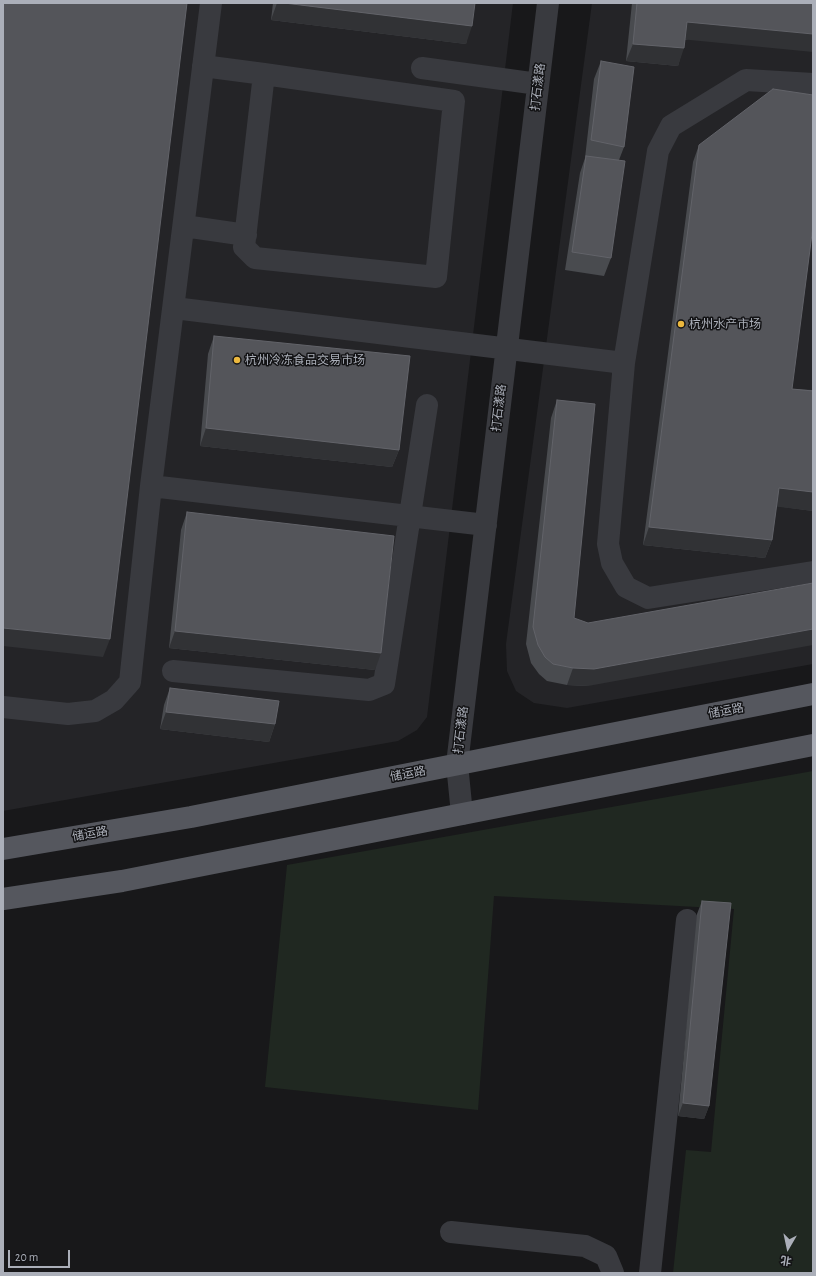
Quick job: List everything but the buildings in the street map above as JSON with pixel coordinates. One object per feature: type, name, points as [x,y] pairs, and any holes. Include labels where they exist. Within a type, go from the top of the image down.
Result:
[{"type":"main road","name":"储运路","points":[[3,849],[191,817],[813,694]]},
{"type":"main road","points":[[3,899],[122,881],[813,745]]},
{"type":"street","points":[[3,707],[68,714],[95,710],[114,700],[130,682],[152,486],[211,3]]},
{"type":"street","name":"打石漾路","points":[[462,814],[457,764],[548,3]]},
{"type":"street","points":[[203,66],[264,74],[454,101],[436,277],[255,258],[244,247],[264,74]]},
{"type":"street","points":[[422,68],[538,84]]},
{"type":"street","points":[[813,84],[746,80],[671,126],[658,151],[624,363],[608,544],[612,563],[626,587],[648,598],[813,572]]},
{"type":"street","points":[[184,226],[246,235]]},
{"type":"street","points":[[174,308],[624,363]]},
{"type":"street","points":[[173,671],[369,690],[384,684],[427,405]]},
{"type":"street","points":[[152,486],[486,525]]},
{"type":"street","points":[[650,1273],[687,920]]},
{"type":"street","points":[[451,1232],[585,1246],[606,1256],[613,1273]]},
{"type":"shaded area","name":"杭州冷冻食品交易市场","points":[[3,3],[513,3],[427,717],[417,730],[398,741],[3,811]]},
{"type":"shaded area","name":"杭州水产市场","points":[[592,3],[813,3],[813,664],[567,708],[534,703],[516,691],[507,671],[506,644]]},
{"type":"shaded area","points":[[813,771],[813,1273],[673,1273],[686,1150],[711,1152],[734,909],[494,896],[478,1110],[265,1087],[287,865]]},
{"type":"place","name":"杭州水产市场","points":[[681,324]]},
{"type":"place","name":"杭州冷冻食品交易市场","points":[[237,360]]}]
